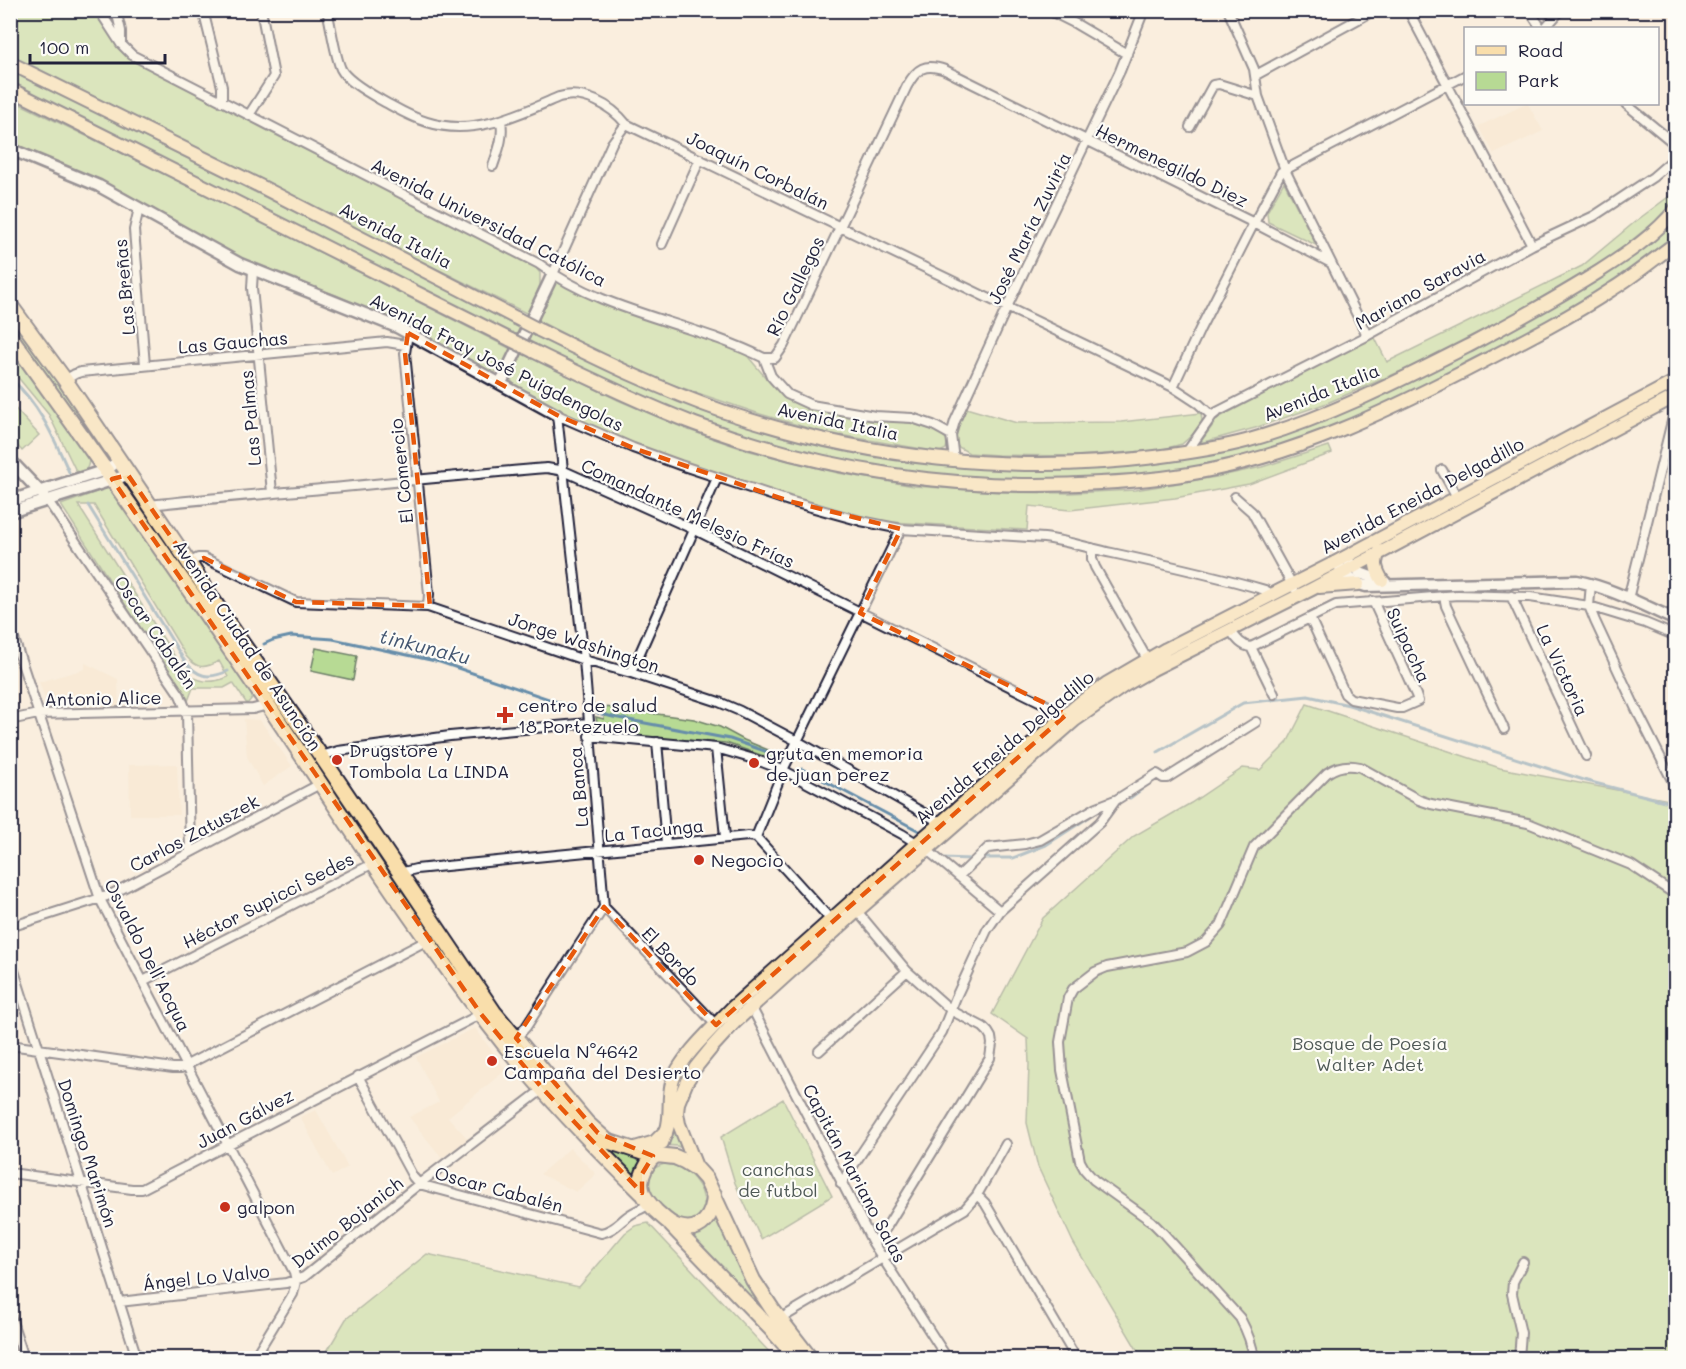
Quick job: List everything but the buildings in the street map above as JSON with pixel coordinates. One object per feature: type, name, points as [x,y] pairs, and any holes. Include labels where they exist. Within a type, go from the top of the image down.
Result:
[{"type":"highway","name":"Avenida Ciudad de Asunción","points":[[10,305],[65,380],[224,618],[321,756],[494,1012],[587,1123],[607,1141],[655,1155]]},
{"type":"highway","name":"Avenida Ciudad de Asunción","points":[[10,336],[109,475],[374,863],[481,1014],[543,1089],[646,1199]]},
{"type":"highway","points":[[633,1150],[656,1143],[665,1133]]},
{"type":"highway","points":[[797,1359],[646,1199],[640,1181],[642,1173],[655,1155],[675,1157],[697,1169],[706,1179],[753,1280],[810,1359]]},
{"type":"highway","points":[[667,1221],[677,1227],[687,1228],[700,1225],[711,1214],[714,1194]]},
{"type":"main road","name":"Avenida Italia","points":[[10,63],[264,188],[539,330],[651,383],[745,418],[814,437],[954,460],[1068,464],[1135,459],[1225,446],[1284,428],[1356,400],[1430,365],[1542,305],[1591,277],[1640,244],[1676,209]]},
{"type":"main road","points":[[10,89],[533,351],[694,424],[803,458],[868,471],[958,482],[1033,486],[1119,482],[1179,475],[1240,463],[1289,448],[1356,423],[1450,378],[1569,315],[1620,284],[1676,243]]},
{"type":"main road","name":"Avenida Eneida Delgadillo","points":[[1071,717],[1125,685],[1230,630],[1457,497],[1676,381]]},
{"type":"main road","name":"Avenida Eneida Delgadillo","points":[[655,1155],[668,1126],[674,1077],[683,1062],[716,1025],[747,1003],[1106,684],[1146,659],[1272,594],[1312,589],[1344,564],[1380,551],[1675,396]]},
{"type":"main road","points":[[1380,551],[1375,563],[1387,583]]},
{"type":"main road","points":[[1312,589],[1358,584]]},
{"type":"main road","name":"Avenida Eneida Delgadillo","points":[[834,924],[857,910],[921,846]]},
{"type":"main road","name":"Avenida Eneida Delgadillo","points":[[697,1169],[679,1124],[677,1113],[681,1092],[696,1067],[747,1003]]},
{"type":"street","name":"Avenida Universidad Católica","points":[[99,10],[121,44],[132,55],[539,264],[566,282],[602,299],[736,345],[764,358]]},
{"type":"street","points":[[116,10],[121,31],[121,44]]},
{"type":"street","points":[[203,10],[222,87],[222,102]]},
{"type":"street","points":[[249,115],[274,76],[261,10]]},
{"type":"street","name":"Joaquín Corbalán","points":[[327,10],[342,70],[346,76],[404,113],[441,126],[473,126],[501,121],[567,95],[585,97],[612,109],[626,124],[1173,387],[1199,404],[1212,416]]},
{"type":"street","points":[[1048,10],[1128,54]]},
{"type":"street","name":"José María Zuviría","points":[[954,460],[951,435],[955,421],[1007,307],[1088,141],[1128,54],[1144,10]]},
{"type":"street","points":[[1228,10],[1256,75],[1258,96],[1285,170],[1367,335]]},
{"type":"street","points":[[1256,75],[1375,10]]},
{"type":"street","points":[[1408,10],[1532,244]]},
{"type":"street","points":[[1529,10],[1542,27]]},
{"type":"street","points":[[1544,27],[1561,10]]},
{"type":"street","name":"Hermenegildo Diez","points":[[935,66],[1254,223],[1279,175],[1285,170],[1464,76]]},
{"type":"street","name":"Río Gallegos","points":[[764,358],[775,358],[784,345],[911,78],[922,68],[935,66]]},
{"type":"street","points":[[1190,127],[1213,84],[1258,96]]},
{"type":"street","points":[[1627,105],[1676,145]]},
{"type":"street","points":[[493,166],[499,148],[501,121]]},
{"type":"street","points":[[501,383],[612,143],[626,124]]},
{"type":"street","name":"Avenida Fray José Puigdengolas","points":[[10,149],[99,186],[240,264],[408,333],[557,415],[633,448],[717,478],[876,525],[901,529],[1067,541],[1207,573],[1272,594]]},
{"type":"street","name":"Mariano Saravia","points":[[1186,453],[1217,412],[1367,335],[1532,244],[1604,210],[1653,177],[1676,157]]},
{"type":"street","points":[[662,244],[700,159]]},
{"type":"street","name":"Las Breñas","points":[[139,208],[134,230],[145,365]]},
{"type":"street","points":[[1173,387],[1254,223],[1331,263]]},
{"type":"street","name":"Las Palmas","points":[[253,270],[252,288],[272,492]]},
{"type":"street","name":"El Comercio","points":[[408,333],[405,345],[429,594],[428,607]]},
{"type":"street","name":"Las Gauchas","points":[[65,380],[81,372],[145,365],[387,342],[405,345]]},
{"type":"street","points":[[764,358],[771,376],[787,394],[811,405],[875,416],[912,418],[933,425],[951,435]]},
{"type":"street","points":[[1628,598],[1673,417],[1675,396]]},
{"type":"street","name":"La Banca","points":[[557,415],[584,660],[604,907]]},
{"type":"street","name":"Oscar Cabalén","points":[[10,460],[48,501],[180,695],[187,712],[190,852]]},
{"type":"street","points":[[10,512],[48,501],[109,475],[119,461]]},
{"type":"street","name":"Comandante Melesio Frías","points":[[150,506],[417,478],[547,468],[564,471],[695,530],[1071,717]]},
{"type":"street","points":[[1442,470],[1457,497]]},
{"type":"street","points":[[10,501],[39,491],[109,475],[128,475]]},
{"type":"street","points":[[631,673],[717,478]]},
{"type":"street","points":[[1235,497],[1252,512],[1295,590]]},
{"type":"street","points":[[834,924],[756,837],[783,770],[901,529]]},
{"type":"street","points":[[1092,548],[1095,567],[1146,659]]},
{"type":"street","name":"Jorge Washington","points":[[189,563],[198,558],[204,558],[296,602],[428,607],[729,706],[797,741],[945,826]]},
{"type":"street","points":[[1344,564],[1358,584],[1366,586],[1387,583],[1563,581],[1591,584],[1676,620]]},
{"type":"street","points":[[1344,564],[1387,583]]},
{"type":"street","points":[[1591,584],[1589,606],[1636,709],[1676,788]]},
{"type":"street","points":[[1230,630],[1245,647],[1251,647],[1336,605],[1444,596],[1512,596],[1589,606],[1646,623],[1673,634],[1676,644]]},
{"type":"street","points":[[1444,596],[1446,606],[1504,729]]},
{"type":"street","name":"La Victoria","points":[[1512,596],[1587,756]]},
{"type":"street","name":"Suipacha","points":[[1310,618],[1345,694],[1351,699],[1402,708],[1418,701],[1373,601]]},
{"type":"street","name":"Osvaldo Dell'Acqua","points":[[10,627],[100,899],[294,1272],[296,1281]]},
{"type":"street","points":[[1251,647],[1274,694]]},
{"type":"street","name":"Antonio Alice","points":[[10,720],[38,714],[187,712],[253,709],[268,705]]},
{"type":"street","points":[[959,876],[987,848],[1040,840],[1097,807],[1116,800],[1157,774],[1167,778],[1256,722]]},
{"type":"street","points":[[321,756],[338,751],[450,736],[588,723]]},
{"type":"street","points":[[589,736],[716,748],[783,770],[921,846],[1000,911]]},
{"type":"street","points":[[657,742],[666,843]]},
{"type":"street","points":[[716,748],[725,837]]},
{"type":"street","points":[[1254,1359],[1253,1346],[1240,1318],[1202,1275],[1151,1221],[1094,1180],[1084,1170],[1078,1152],[1060,1054],[1068,998],[1073,989],[1095,972],[1107,967],[1187,952],[1206,942],[1221,925],[1254,847],[1327,772],[1347,765],[1360,767],[1419,800],[1431,804],[1528,823],[1631,865],[1676,895]]},
{"type":"street","name":"Carlos Zatuszek","points":[[10,927],[100,899],[320,784]]},
{"type":"street","points":[[841,1184],[942,1032],[987,930],[1000,911],[1100,822],[1116,800]]},
{"type":"street","name":"La Tacunga","points":[[399,873],[416,869],[725,837],[756,837]]},
{"type":"street","name":"Héctor Supicci Sedes","points":[[143,981],[374,863]]},
{"type":"street","points":[[516,1038],[526,1027],[604,907]]},
{"type":"street","name":"El Bordo","points":[[604,907],[716,1025]]},
{"type":"street","points":[[857,910],[908,971],[951,1011],[983,1027],[991,1037],[992,1044],[990,1058],[886,1228],[873,1243]]},
{"type":"street","points":[[10,1045],[173,1068],[187,1066],[428,940]]},
{"type":"street","name":"Domingo Marimón","points":[[10,958],[137,1359]]},
{"type":"street","points":[[819,1051],[908,971]]},
{"type":"street","name":"Capitán Mariano Salas","points":[[747,1003],[873,1243],[947,1359]]},
{"type":"street","name":"Juan Gálvez","points":[[10,1173],[142,1189],[481,1014]]},
{"type":"street","name":"Oscar Cabalén","points":[[358,1076],[413,1178],[419,1184],[601,1233],[614,1228],[646,1199]]},
{"type":"street","name":"Daimo Bojanich","points":[[254,1359],[293,1294],[296,1281],[543,1089]]},
{"type":"street","points":[[780,1319],[965,1209],[977,1196],[1006,1144]]},
{"type":"street","points":[[977,1196],[985,1203],[1076,1359]]},
{"type":"street","points":[[1519,1359],[1521,1333],[1512,1294],[1513,1282],[1524,1262]]},
{"type":"street","name":"Ángel Lo Valvo","points":[[119,1302],[296,1281]]},
{"type":"street","points":[[10,1315],[24,1359]]},
{"type":"highlighted area","points":[[408,333],[557,415],[633,448],[789,501],[901,529],[860,613],[1067,714],[716,1025],[604,907],[516,1038],[598,1133],[653,1156],[642,1174],[642,1193],[543,1089],[481,1014],[112,479],[128,475],[189,563],[204,558],[296,602],[430,606],[405,353]]},
{"type":"shaded area","points":[[1524,105],[1529,105],[1543,131],[1494,154],[1479,126]]},
{"type":"shaded area","points":[[85,663],[118,679],[119,707],[47,704],[39,682],[85,669]]},
{"type":"shaded area","points":[[244,719],[260,720],[292,766],[263,786],[247,757]]},
{"type":"shaded area","points":[[177,764],[179,815],[130,815],[129,765]]},
{"type":"shaded area","points":[[475,1028],[506,1070],[448,1117],[468,1139],[442,1158],[409,1117],[439,1102],[416,1057]]},
{"type":"shaded area","points":[[316,1110],[348,1167],[332,1176],[300,1117]]},
{"type":"shaded area","points":[[570,1148],[596,1174],[576,1192],[540,1174]]},
{"type":"green space","points":[[10,11],[93,11],[121,50],[135,61],[272,133],[532,263],[540,273],[540,285],[528,314],[11,57]]},
{"type":"green space","points":[[10,70],[654,391],[718,417],[795,439],[890,457],[980,468],[1219,452],[1504,332],[1597,281],[1638,253],[1675,219],[1675,239],[1582,303],[1406,397],[1293,444],[1237,460],[1187,470],[1122,477],[1047,480],[962,478],[901,471],[768,443],[709,425],[620,388],[11,83]]},
{"type":"green space","points":[[10,99],[204,193],[511,349],[498,371],[493,373],[410,328],[336,295],[259,268],[108,184],[11,144]]},
{"type":"green space","points":[[1284,182],[1316,245],[1268,222],[1267,212]]},
{"type":"green space","points":[[1675,192],[1675,201],[1667,212],[1612,256],[1505,319],[1406,369],[1327,403],[1255,428],[1200,443],[1218,418],[1374,336],[1387,362],[1582,266]]},
{"type":"green space","points":[[556,282],[613,306],[744,352],[771,384],[799,404],[844,415],[911,423],[939,432],[948,441],[946,449],[940,452],[822,432],[665,382],[537,320]]},
{"type":"green space","points":[[10,317],[113,460],[108,463],[11,326]]},
{"type":"green space","points":[[10,348],[89,457],[87,468],[78,475],[49,415],[11,369]]},
{"type":"green space","points":[[522,353],[618,400],[686,429],[746,450],[838,473],[914,486],[998,492],[1070,493],[1135,490],[1262,467],[1329,446],[1332,453],[1249,484],[1175,498],[1070,510],[1029,506],[1027,530],[892,522],[852,516],[747,483],[630,444],[583,424],[515,386],[511,380],[511,374]]},
{"type":"green space","points":[[1675,389],[1516,473],[1400,538],[1404,530]]},
{"type":"green space","points":[[11,404],[39,435],[22,451],[11,438]]},
{"type":"green space","points":[[966,408],[1017,423],[1121,422],[1201,413],[1202,421],[1182,444],[1160,450],[1075,456],[998,455],[969,453],[957,446],[956,432]]},
{"type":"green space","points":[[107,488],[114,491],[251,691],[252,698],[247,704],[233,683],[224,688],[193,688],[188,701],[61,505]],"holes":[[[78,505],[94,505],[186,656],[201,666],[219,661],[228,677],[216,681],[205,681],[184,671]]]},
{"type":"green space","points":[[128,488],[165,544],[182,562],[370,840],[368,842],[126,490]]},
{"type":"green space","points":[[316,648],[357,656],[353,680],[311,671]]},
{"type":"green space","name":"Bosque de Poesía Walter Adet","points":[[1307,704],[1500,768],[1675,801],[1675,1358],[1142,1358],[1073,1242],[1038,1167],[1027,1123],[1028,1039],[992,1014],[1043,918],[1134,836],[1191,803],[1243,768],[1260,770],[1287,743]]},
{"type":"green space","points":[[605,707],[694,719],[720,727],[778,754],[775,760],[726,743],[606,735],[606,728],[598,728],[596,717],[604,719]]},
{"type":"green space","points":[[396,878],[470,985],[483,1009],[393,880]]},
{"type":"green space","points":[[738,1011],[679,1088],[687,1150],[664,1145],[678,1085],[703,1047]]},
{"type":"green space","name":"canchas de futbol","points":[[783,1099],[832,1196],[761,1239],[735,1183],[721,1137]]},
{"type":"green space","points":[[585,1124],[644,1154],[638,1168],[637,1181],[596,1139]]},
{"type":"green space","points":[[664,1164],[681,1168],[699,1186],[704,1212],[692,1220],[683,1221],[668,1214],[651,1191],[650,1175],[655,1168]]},
{"type":"green space","points":[[718,1213],[804,1358],[746,1293],[684,1232]]},
{"type":"green space","points":[[648,1223],[775,1358],[323,1358],[346,1319],[427,1254],[579,1287],[625,1233],[635,1226]]},
{"type":"waterway","points":[[10,378],[37,410],[69,472]]},
{"type":"waterway","points":[[88,505],[189,666],[198,673],[209,676],[228,671]]},
{"type":"waterway","name":"tinkunaku","points":[[264,644],[291,636],[333,639],[440,662],[575,708]]},
{"type":"waterway","points":[[1158,752],[1243,703],[1308,696],[1349,705],[1587,781],[1676,804]]},
{"type":"waterway","name":"tinkunaku","points":[[594,712],[730,739],[779,756]]},
{"type":"waterway","points":[[802,769],[921,832]]},
{"type":"waterway","points":[[1130,798],[1150,783]]},
{"type":"waterway","points":[[979,858],[1013,858],[1046,845],[1097,812]]},
{"type":"waterway","points":[[942,858],[972,859]]},
{"type":"place","name":"centro de salud 18 Portezuelo","points":[[505,715]]},
{"type":"place","name":"Drugstore y Tombola La LINDA","points":[[337,760]]},
{"type":"place","name":"gruta en memoria de juan perez","points":[[754,763]]},
{"type":"place","name":"Negocio","points":[[699,860]]},
{"type":"place","name":"Escuela N°4642 Campaña del Desierto","points":[[492,1061]]},
{"type":"place","name":"galpon","points":[[225,1207]]}]
